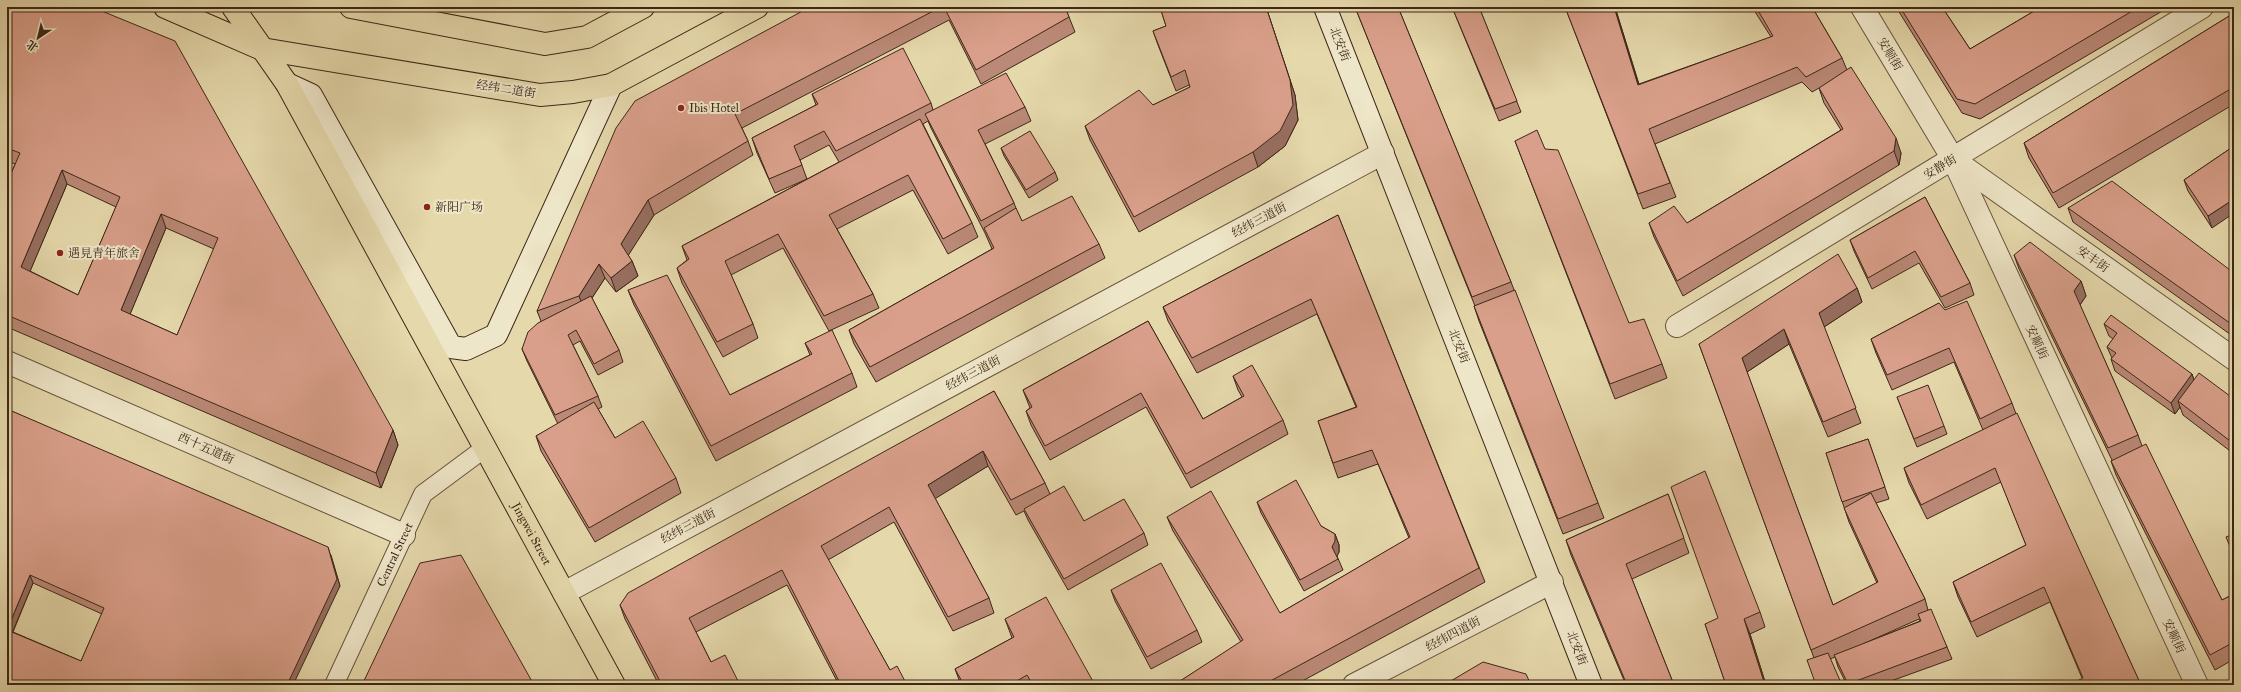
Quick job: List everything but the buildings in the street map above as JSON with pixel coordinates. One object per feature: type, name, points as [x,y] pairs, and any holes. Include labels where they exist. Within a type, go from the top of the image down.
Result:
[{"type":"main road","name":"经纬二道街","points":[[165,7],[262,49],[540,95],[573,92],[611,85],[757,7]]},
{"type":"main road","name":"Jingwei Street","points":[[233,7],[288,84],[484,448],[614,685]]},
{"type":"main road","points":[[351,7],[545,44],[587,37],[643,7]]},
{"type":"street","name":"北安街","points":[[1325,7],[1552,582],[1591,685]]},
{"type":"street","name":"安顺街","points":[[1862,7],[1953,160],[2197,685]]},
{"type":"street","name":"安静街","points":[[1677,326],[1953,160],[2202,7]]},
{"type":"street","points":[[288,84],[311,95],[451,347],[466,349],[496,335],[611,85]]},
{"type":"street","name":"经纬三道街","points":[[564,593],[1383,153]]},
{"type":"street","name":"安丰街","points":[[1953,160],[2234,359]]},
{"type":"street","name":"西十五道街","points":[[7,362],[404,535]]},
{"type":"street","name":"Central Street","points":[[334,685],[423,494],[484,448]]},
{"type":"street","name":"经纬四道街","points":[[1354,685],[1552,582]]},
{"type":"place","name":"Ibis Hotel","points":[[681,108]]},
{"type":"place","name":"新阳广场","points":[[427,207]]},
{"type":"place","name":"遇見青年旅舍","points":[[60,253]]}]
